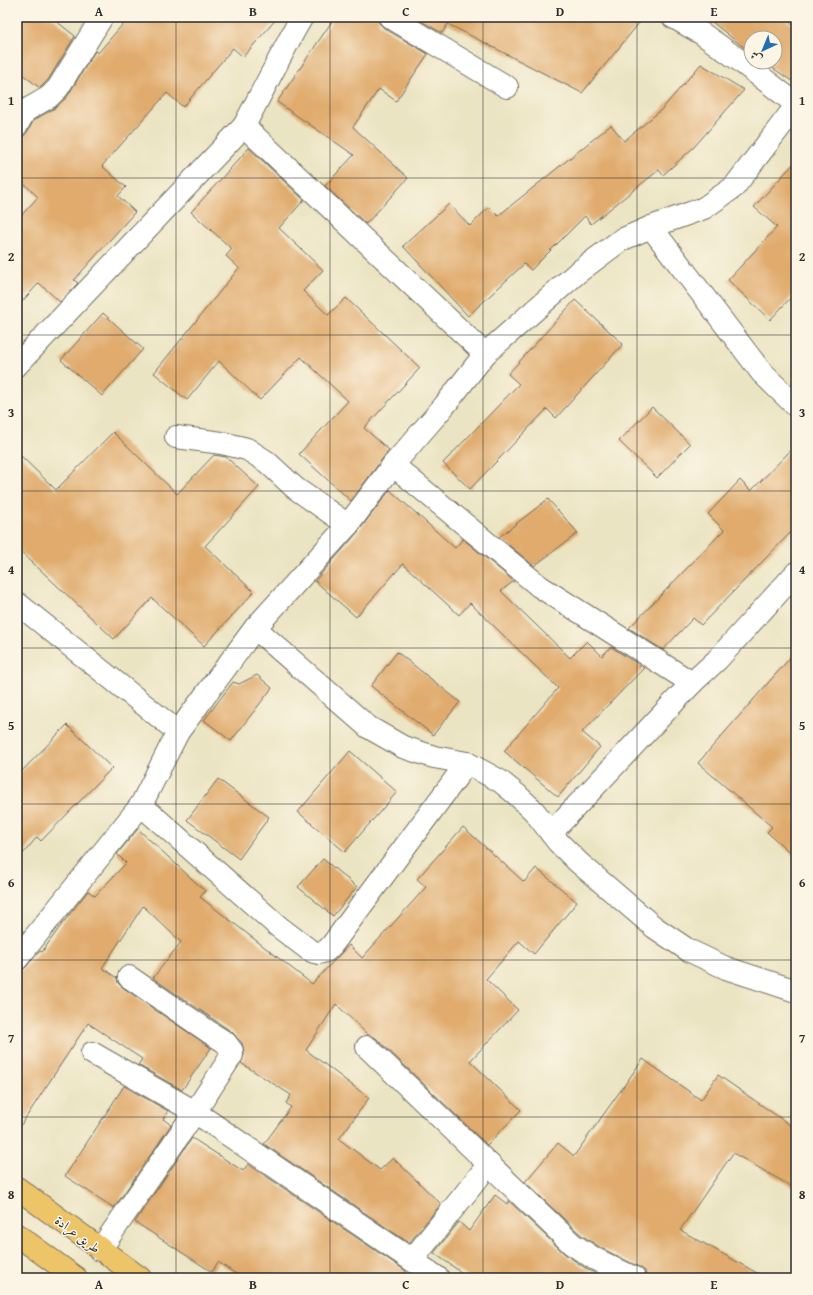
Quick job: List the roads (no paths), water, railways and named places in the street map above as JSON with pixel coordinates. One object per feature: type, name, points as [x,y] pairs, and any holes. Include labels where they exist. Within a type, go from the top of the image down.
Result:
[{"type":"main road","name":"طريق عرادة","points":[[17,1188],[140,1278]]},
{"type":"main road","points":[[17,1235],[76,1278]]},
{"type":"street","points":[[17,125],[25,111],[49,97],[58,88],[102,17]]},
{"type":"street","points":[[17,365],[244,126],[302,17]]},
{"type":"street","points":[[390,17],[507,87]]},
{"type":"street","points":[[17,959],[141,805],[178,732],[255,628],[348,526],[393,465],[485,354],[577,274],[621,240],[704,208],[734,187],[796,105],[701,32],[673,17]]},
{"type":"street","points":[[244,126],[485,354]]},
{"type":"street","points":[[652,227],[762,373],[796,406]]},
{"type":"street","points":[[176,437],[222,442],[247,449],[267,462],[295,488],[348,526]]},
{"type":"street","points":[[393,465],[539,586],[692,683]]},
{"type":"street","points":[[551,833],[692,683],[717,660],[796,573]]},
{"type":"street","points":[[17,603],[178,732]]},
{"type":"street","points":[[255,628],[368,727],[403,747],[434,757],[467,763],[500,782],[516,794],[534,811],[558,842],[608,888],[654,927],[688,950],[726,968],[796,991]]},
{"type":"street","points":[[141,805],[279,927],[308,949],[319,953],[326,951],[332,946],[467,763]]},
{"type":"street","points":[[100,1250],[196,1112],[232,1055],[232,1051],[225,1042],[129,977]]},
{"type":"street","points":[[367,1047],[572,1244],[594,1259],[634,1278]]},
{"type":"street","points":[[92,1053],[196,1112],[438,1278]]},
{"type":"street","points":[[412,1260],[489,1164]]}]
